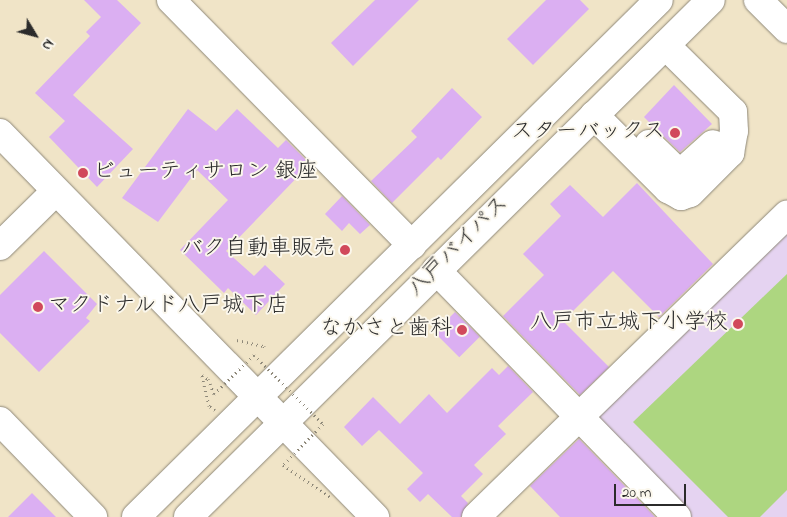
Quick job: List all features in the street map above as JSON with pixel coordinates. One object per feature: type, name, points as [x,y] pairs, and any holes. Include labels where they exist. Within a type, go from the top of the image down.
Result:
[{"type":"main road","name":"八戸バイパス","points":[[136,517],[257,395],[412,245],[659,0]]},
{"type":"main road","name":"八戸バイパス","points":[[188,517],[710,0]]},
{"type":"main road","points":[[758,0],[787,29]]},
{"type":"main road","points":[[174,1],[412,245]]},
{"type":"main road","points":[[600,109],[675,169],[687,170],[717,140],[720,132],[720,115],[700,80],[665,45]]},
{"type":"main road","points":[[0,133],[284,421],[375,517]]},
{"type":"main road","points":[[0,246],[56,191]]},
{"type":"main road","points":[[476,517],[787,215]]},
{"type":"main road","points":[[436,270],[677,517]]},
{"type":"main road","points":[[0,421],[93,517]]},
{"type":"path","points":[[242,347],[236,343],[239,338],[264,346],[265,350]]},
{"type":"path","points":[[248,351],[323,424],[282,465],[330,497]]},
{"type":"path","points":[[215,410],[209,406],[202,375],[208,379],[214,394],[254,355]]},
{"type":"shaded area","name":"八戸市立城下小学校","points":[[787,230],[787,517],[688,517],[592,419]]},
{"type":"green space","name":"八戸市立城下小学校","points":[[787,274],[787,490],[760,517],[728,517],[633,422]]},
{"type":"building","points":[[84,0],[117,0],[141,23],[73,95],[133,149],[97,187],[49,137],[65,121],[35,93],[90,36],[86,32],[101,17]]},
{"type":"building","points":[[375,0],[419,0],[353,66],[331,43]]},
{"type":"building","points":[[546,0],[580,0],[589,9],[533,65],[507,39]]},
{"type":"building","points":[[674,85],[712,124],[680,152],[660,133],[650,129],[653,126],[644,117]]},
{"type":"building","points":[[452,88],[482,117],[441,160],[438,157],[392,203],[371,181],[417,137],[411,131]]},
{"type":"building","points":[[188,109],[216,131],[237,109],[278,148],[286,140],[310,164],[226,251],[254,276],[265,265],[285,284],[256,315],[228,288],[224,293],[180,250],[228,200],[197,170],[158,222],[122,198]]},
{"type":"building","points":[[637,183],[713,264],[659,317],[613,271],[563,321],[609,367],[580,395],[503,316],[544,275],[523,254],[561,216],[550,204],[570,185],[603,217]]},
{"type":"building","points":[[342,196],[370,225],[360,234],[349,223],[342,231],[325,214]]},
{"type":"building","points":[[44,251],[97,304],[86,318],[90,321],[39,372],[0,333],[0,295]]},
{"type":"building","name":"なかさと歯科","points":[[455,312],[480,337],[459,357],[434,333]]},
{"type":"building","points":[[508,366],[533,392],[498,426],[506,434],[474,465],[483,474],[461,496],[468,503],[461,517],[452,517],[428,494],[420,502],[407,489],[423,473],[379,430],[362,446],[344,427],[373,397],[400,424],[429,394],[447,413],[492,368],[499,375]]},
{"type":"building","points":[[579,439],[655,517],[560,517],[530,486]]},
{"type":"building","points":[[32,493],[56,517],[8,517]]},
{"type":"place","name":"スターバックス","points":[[675,133]]},
{"type":"place","name":"ビューティサロン 銀座","points":[[83,173]]},
{"type":"place","name":"バク自動車販売","points":[[345,250]]},
{"type":"place","name":"マクドナルド八戸城下店","points":[[38,307]]},
{"type":"place","name":"八戸市立城下小学校","points":[[738,324]]},
{"type":"place","name":"なかさと歯科","points":[[462,330]]}]
